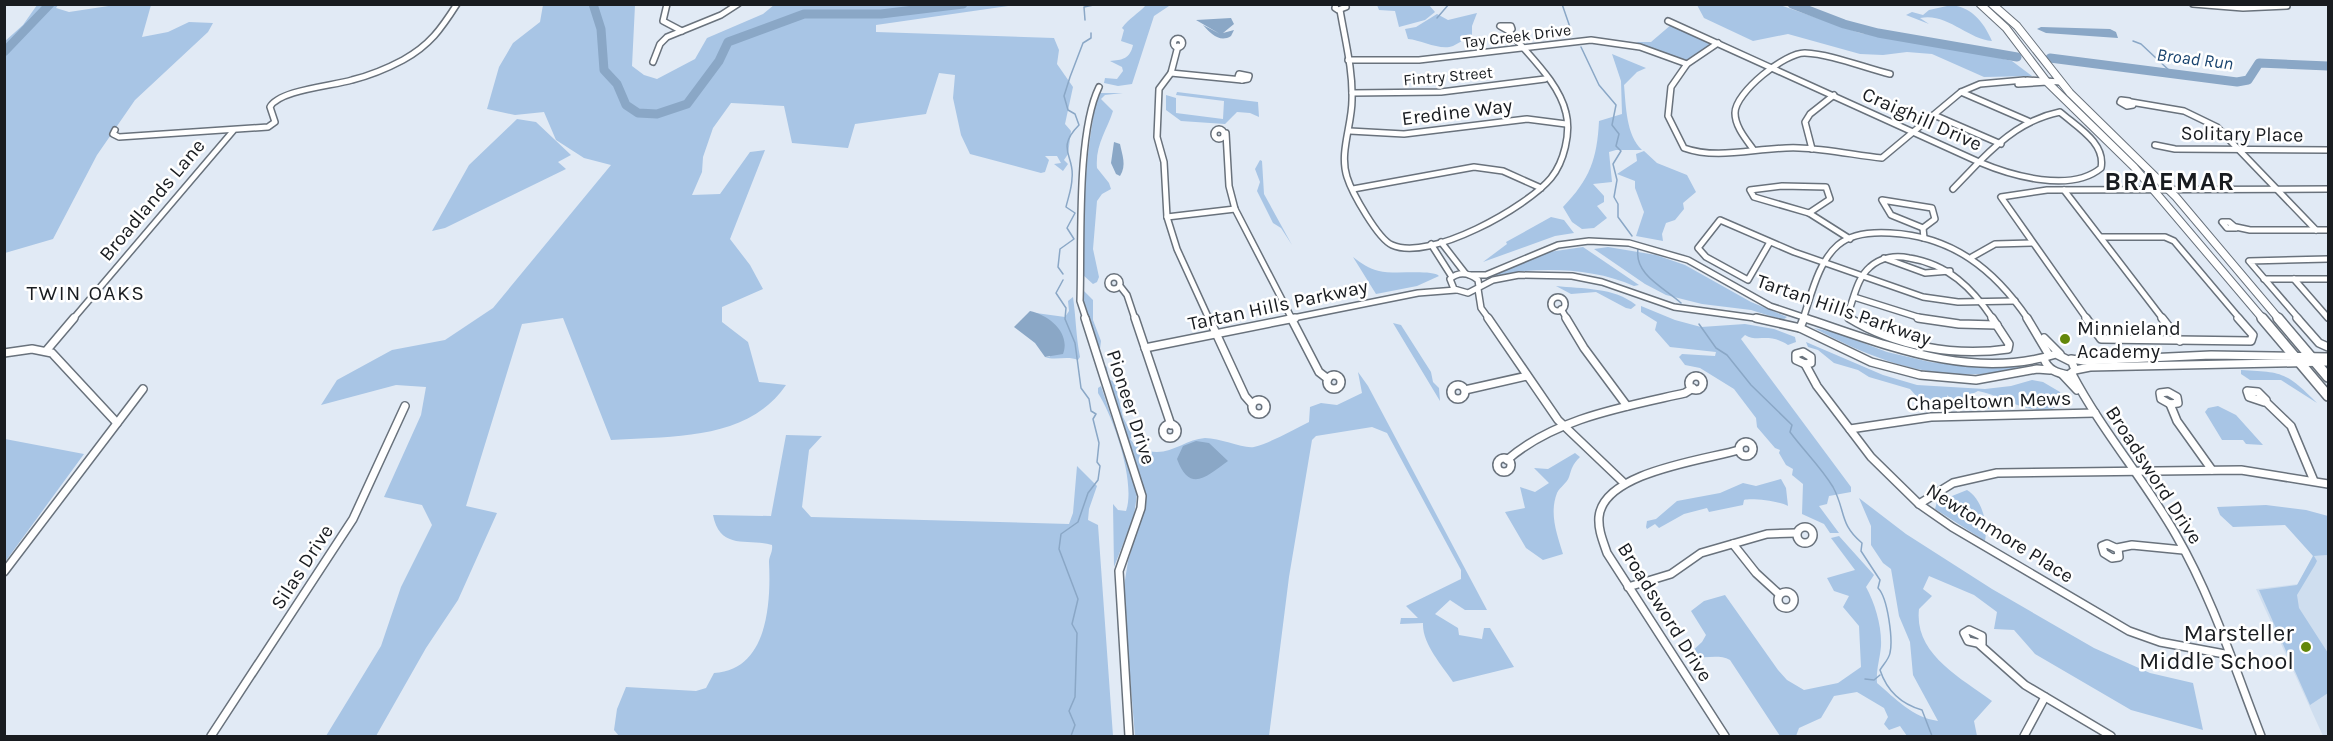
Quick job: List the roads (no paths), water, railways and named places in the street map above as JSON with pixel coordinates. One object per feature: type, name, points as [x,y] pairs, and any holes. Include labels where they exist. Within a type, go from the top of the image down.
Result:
[{"type":"main road","points":[[1980,4],[2006,28],[2047,82],[2154,188],[2328,396]]},
{"type":"main road","points":[[1992,4],[2017,26],[2061,82],[2168,189],[2328,377]]},
{"type":"street","points":[[115,130],[113,134],[119,137],[257,130],[270,126],[275,120],[270,107],[274,100],[287,94],[366,76],[403,60],[436,37],[457,4]]},
{"type":"street","points":[[667,4],[663,21],[682,31]]},
{"type":"street","points":[[653,62],[662,42],[682,31],[729,12],[738,4]]},
{"type":"street","points":[[1336,4],[1335,8],[1342,7],[1352,93],[1345,170],[1353,189],[1389,243],[1407,248],[1441,242],[1468,232],[1541,188],[1558,167],[1566,124],[1562,102],[1509,31]]},
{"type":"street","points":[[2193,4],[2287,6]]},
{"type":"street","name":"Craighill Drive","points":[[1668,21],[2008,173],[2037,179],[2079,178],[2097,173],[2103,163],[2100,151],[2060,112],[2028,121]]},
{"type":"street","name":"Tay Creek Drive","points":[[1348,60],[1419,60],[1602,41],[1640,47],[1687,64]]},
{"type":"street","points":[[1718,44],[1687,64],[1674,80],[1667,102],[1671,126],[1681,145],[1691,152],[1704,155],[1753,149],[1812,149],[1882,159],[1961,92],[1980,84],[2023,80],[2061,82]]},
{"type":"street","points":[[1178,46],[1171,73],[1159,88],[1157,137],[1164,162],[1167,217],[1177,249],[1245,396],[1252,404]]},
{"type":"street","points":[[1753,149],[1736,124],[1736,103],[1747,88],[1792,54],[1803,52],[1890,74]]},
{"type":"street","points":[[1171,73],[1242,80]]},
{"type":"street","name":"Fintry Street","points":[[1352,93],[1441,92],[1545,79]]},
{"type":"street","points":[[2023,80],[2034,80]]},
{"type":"street","points":[[2001,82],[2036,84],[2047,82]]},
{"type":"street","name":"Pioneer Drive","points":[[1099,87],[1094,97],[1083,155],[1080,301],[1142,496],[1141,508],[1119,571],[1129,736]]},
{"type":"street","points":[[1953,189],[2028,121],[1961,92]]},
{"type":"street","points":[[1812,149],[1805,122],[1810,114],[1833,95]]},
{"type":"street","points":[[2131,102],[2176,109],[2200,117],[2217,127],[2316,230]]},
{"type":"street","points":[[1934,115],[2001,144]]},
{"type":"street","name":"Eredine Way","points":[[1350,131],[1404,134],[1527,119],[1566,124]]},
{"type":"street","name":"Broadlands Lane","points":[[46,351],[233,131]]},
{"type":"street","points":[[1226,133],[1228,186],[1235,209],[1319,372],[1328,379]]},
{"type":"street","name":"Solitary Place","points":[[2155,145],[2175,149],[2328,150]]},
{"type":"street","points":[[1353,189],[1474,167],[1503,171],[1541,188]]},
{"type":"street","points":[[1809,213],[1830,199],[1826,187],[1782,186],[1750,190],[1754,197],[1809,213],[1850,239]]},
{"type":"street","points":[[2101,237],[2166,237],[2174,241],[2254,337],[2249,341],[2101,339],[2001,197],[2030,191],[2064,190],[2328,189]]},
{"type":"street","points":[[2064,190],[2180,341]]},
{"type":"street","points":[[1882,200],[1932,208],[1935,219],[1923,228],[1891,215],[1882,200]]},
{"type":"street","points":[[1167,217],[1235,209]]},
{"type":"street","points":[[1770,242],[1748,280],[1711,260],[1698,248],[1720,220],[1770,242],[1923,297],[1981,302],[2015,301]]},
{"type":"street","points":[[2236,227],[2250,230],[2328,230]]},
{"type":"street","points":[[1923,228],[1924,238]]},
{"type":"street","points":[[1800,328],[1826,263],[1834,249],[1850,239],[1871,234],[1892,233],[1924,238],[1972,257],[1998,278],[2035,329],[2073,364],[2074,372]]},
{"type":"street","name":"Tartan Hills Parkway","points":[[1418,293],[1451,278],[1468,274],[1489,274],[1536,252],[1568,243],[1603,241],[1629,243],[1688,260],[1753,298],[1804,318],[1938,360],[1964,363],[2028,363],[2046,357],[2084,361],[2194,355],[2328,357]]},
{"type":"street","points":[[1441,242],[1468,274],[1478,280],[1477,296],[1481,308],[1565,428],[1623,482]]},
{"type":"street","points":[[1972,257],[1992,245],[2032,243]]},
{"type":"street","points":[[1431,244],[1451,278],[1451,285],[1481,308]]},
{"type":"street","points":[[1884,258],[1917,272],[1939,274],[1950,271]]},
{"type":"street","points":[[1884,258],[1917,259],[1950,271],[1965,282],[1981,302],[2009,344],[2008,349],[1958,350],[1924,345],[1895,338],[1851,320],[1848,315],[1868,266],[1884,258]]},
{"type":"street","points":[[2328,260],[2253,259],[2249,261],[2319,343],[2328,348]]},
{"type":"street","name":"Tartan Hills Parkway","points":[[1145,348],[1418,293],[1458,291],[1468,293],[1493,280],[1519,275],[1572,276],[1609,284],[1674,307],[1748,316],[1800,328],[1871,362],[1929,376],[1976,380],[2037,369],[2059,373],[2074,372],[2090,367],[2328,362]]},
{"type":"street","points":[[2264,279],[2328,279]]},
{"type":"street","points":[[2294,279],[2328,318]]},
{"type":"street","points":[[1120,286],[1126,295],[1171,425]]},
{"type":"street","points":[[1854,297],[1922,321],[1963,326],[1997,326]]},
{"type":"street","points":[[1561,309],[1589,355],[1627,406]]},
{"type":"street","points":[[2035,329],[2046,357],[2046,365],[2059,373]]},
{"type":"street","points":[[4,353],[46,351],[52,353],[117,423]]},
{"type":"street","name":"Newtonmore Place","points":[[1805,364],[1817,386],[1850,429],[1888,475],[1919,504],[1962,533],[2129,631],[2160,642],[2230,655]]},
{"type":"street","name":"Broadsword Drive","points":[[2074,372],[2085,399]]},
{"type":"street","name":"Broadsword Drive","points":[[2059,373],[2085,399],[2095,413],[2135,471],[2183,550],[2202,586],[2260,736]]},
{"type":"street","points":[[1465,390],[1527,376]]},
{"type":"street","points":[[1507,460],[1523,446],[1565,428],[1627,406],[1685,393],[1693,388]]},
{"type":"street","points":[[4,572],[143,389]]},
{"type":"street","points":[[2265,401],[2280,412],[2293,430],[2304,451],[2314,481]]},
{"type":"street","points":[[2170,404],[2177,421],[2212,470]]},
{"type":"street","name":"Silas Drive","points":[[211,736],[353,519],[405,406]]},
{"type":"street","name":"Chapeltown Mews","points":[[1850,429],[1931,417],[2095,413]]},
{"type":"street","name":"Broadsword Drive","points":[[1725,736],[1607,553],[1599,528],[1602,505],[1623,482],[1643,474],[1739,450]]},
{"type":"street","points":[[1919,504],[1953,483],[1985,474],[2212,470],[2261,472],[2328,484]]},
{"type":"street","points":[[1628,587],[1671,574],[1696,555],[1767,534],[1796,533]]},
{"type":"street","points":[[1733,544],[1756,573],[1779,594]]},
{"type":"street","points":[[2117,548],[2132,545],[2183,550]]},
{"type":"street","points":[[1980,645],[2008,673],[2111,736]]},
{"type":"street","points":[[2024,736],[2045,697]]},
{"type":"waterway","name":"Broad Run","points":[[4,52],[50,4]]},
{"type":"waterway","name":"Broad Run","points":[[593,4],[601,29],[604,70],[617,84],[626,105],[638,113],[657,114],[687,104],[719,61],[728,42],[804,14],[881,14],[963,4]]},
{"type":"waterway","points":[[1085,20],[1084,7],[1098,4]]},
{"type":"waterway","points":[[1437,18],[1449,4]]},
{"type":"waterway","points":[[1562,4],[1572,33]]},
{"type":"waterway","name":"Broad Run","points":[[1792,4],[1844,24],[1878,33],[2017,57]]},
{"type":"waterway","points":[[1063,274],[1058,267],[1060,249],[1074,239],[1067,228],[1075,213],[1066,207],[1072,170],[1067,147],[1068,140],[1079,125],[1075,114],[1068,110],[1064,96],[1083,43],[1091,38],[1091,33]]},
{"type":"waterway","points":[[2133,41],[2141,44],[2172,73]]},
{"type":"waterway","points":[[1581,47],[1599,85],[1616,105],[1612,125],[1619,134],[1616,146],[1621,151],[1613,164],[1617,180],[1614,197],[1618,204],[1618,217],[1632,236]]},
{"type":"waterway","name":"Broad Run","points":[[2050,58],[2237,82],[2248,80],[2259,63],[2328,66]]},
{"type":"waterway","points":[[1638,249],[1638,258],[1646,274],[1681,303]]},
{"type":"waterway","points":[[1063,280],[1056,293],[1066,308],[1065,319],[1075,343],[1081,388],[1089,399],[1091,411],[1096,414],[1093,419],[1099,443],[1097,462],[1100,466],[1098,480],[1088,493],[1078,522],[1061,534],[1059,549],[1078,599],[1072,624],[1077,633],[1075,697],[1069,711],[1075,725],[1071,736]]},
{"type":"waterway","points":[[1699,324],[1716,348],[1727,355],[1751,385],[1792,425],[1790,432],[1833,487],[1846,523],[1862,543],[1861,551],[1880,580],[1878,588],[1885,601],[1891,639],[1889,655],[1880,670],[1883,678],[1896,696],[1922,710],[1932,736]]},
{"type":"waterway","points":[[1865,679],[1874,680],[1880,675]]},
{"type":"place","name":"Minnieland Academy","points":[[2065,339]]},
{"type":"place","name":"Marsteller Middle School","points":[[2306,647]]},
{"type":"district","name":"BRAEMAR","points":[[2170,181]]},
{"type":"district","name":"TWIN OAKS","points":[[86,293]]}]
